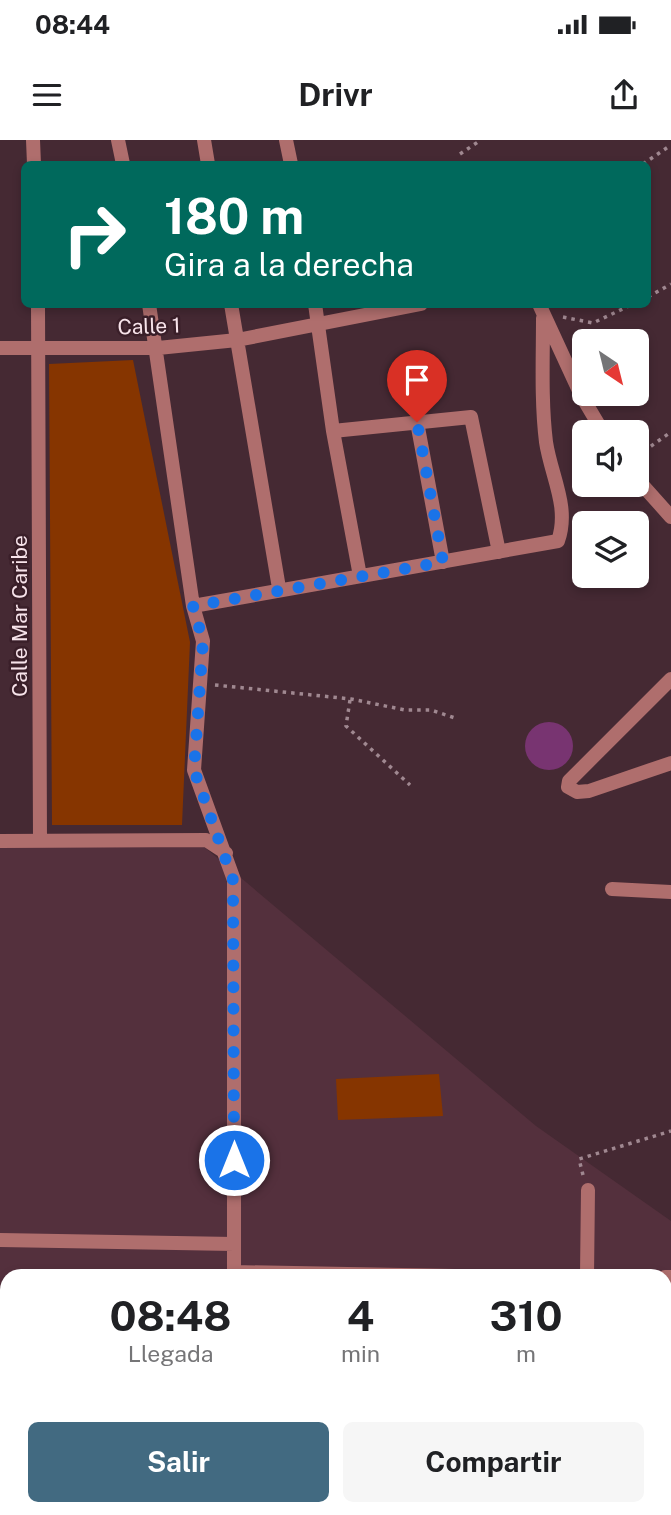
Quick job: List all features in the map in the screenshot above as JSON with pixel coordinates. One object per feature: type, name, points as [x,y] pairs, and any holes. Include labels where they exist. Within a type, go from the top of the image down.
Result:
[{"type":"street","points":[[33,140],[34,161]]},
{"type":"street","points":[[118,140],[122,161]]},
{"type":"street","points":[[204,140],[208,161]]},
{"type":"street","points":[[286,140],[290,161]]},
{"type":"street","name":"Calle Mar Caribe","points":[[37,308],[40,841]]},
{"type":"street","points":[[150,308],[158,348],[193,606],[203,641],[194,770],[226,853],[233,880],[234,1269]]},
{"type":"street","points":[[232,308],[279,588]]},
{"type":"street","points":[[315,308],[333,431],[360,576]]},
{"type":"street","name":"Calle 1","points":[[0,348],[158,348],[237,340],[401,308]]},
{"type":"street","points":[[193,606],[279,588],[558,541],[563,510],[546,443],[541,311]]},
{"type":"street","points":[[541,311],[580,395],[596,420]]},
{"type":"street","points":[[333,431],[471,417],[499,552]]},
{"type":"street","points":[[417,422],[443,562]]},
{"type":"street","points":[[649,492],[671,517]]},
{"type":"street","points":[[671,679],[569,781],[568,787],[577,792],[589,791],[671,763]]},
{"type":"street","points":[[0,841],[206,840],[226,853]]},
{"type":"street","points":[[612,888],[671,892]]},
{"type":"street","points":[[587,1269],[588,1190]]},
{"type":"street","points":[[0,1240],[234,1244]]},
{"type":"path","points":[[460,153],[481,140]]},
{"type":"path","points":[[647,161],[671,145]]},
{"type":"path","points":[[651,295],[671,284]]},
{"type":"path","points":[[541,311],[593,323],[625,308]]},
{"type":"path","points":[[649,448],[671,432]]},
{"type":"path","points":[[201,683],[351,699],[405,710],[431,710],[458,719]]},
{"type":"path","points":[[351,699],[346,726],[410,785]]},
{"type":"path","points":[[588,1190],[579,1159],[671,1131]]},
{"type":"shaded area","points":[[133,360],[190,642],[182,825],[52,825],[49,364]]},
{"type":"shaded area","points":[[0,846],[203,846],[536,1126],[671,1221],[671,1269],[0,1269]]},
{"type":"shaded area","points":[[439,1074],[443,1116],[338,1120],[336,1079]]},
{"type":"building","points":[[549,722],[566,729],[573,746],[566,763],[549,770],[532,763],[525,746],[532,729]]},
{"type":"route","points":[[234,1160],[233,880],[226,853],[194,770],[203,641],[193,606],[279,588],[443,562],[417,422]]}]
